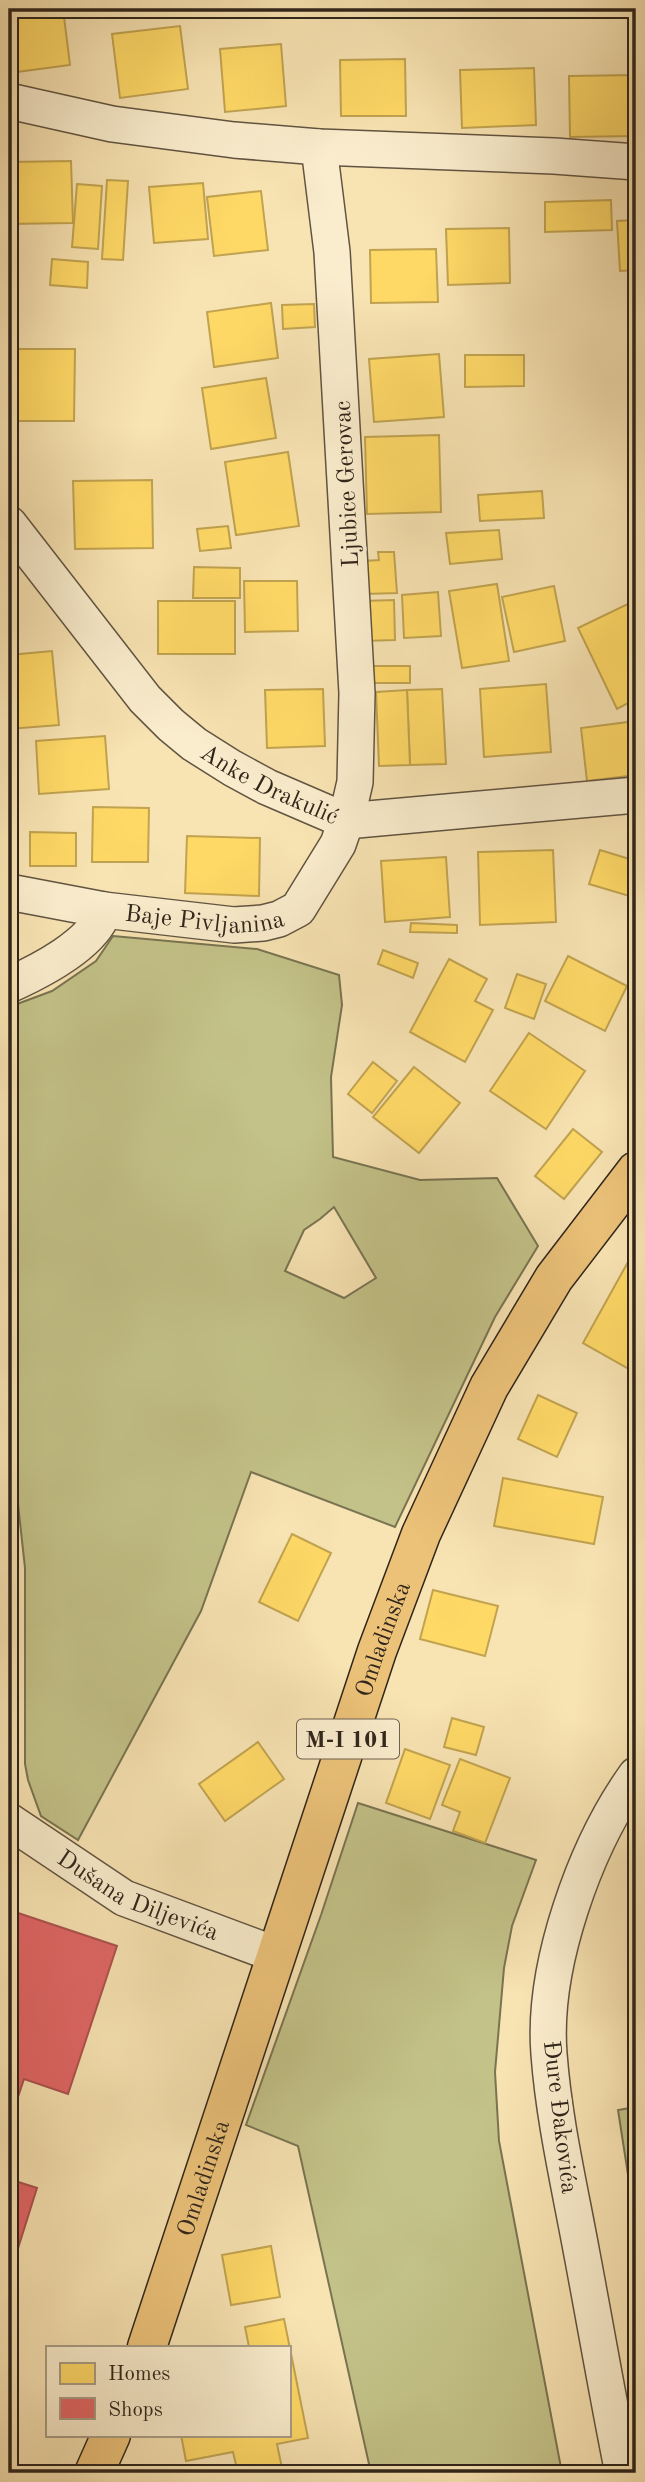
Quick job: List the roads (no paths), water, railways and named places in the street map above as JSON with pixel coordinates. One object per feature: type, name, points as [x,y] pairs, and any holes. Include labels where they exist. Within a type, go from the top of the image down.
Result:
[{"type":"main road","name":"Omladinska","points":[[147,2346],[377,1651],[421,1534],[489,1387],[554,1278],[636,1171]]},
{"type":"main road","points":[[94,2473],[111,2436]]},
{"type":"street","points":[[9,101],[112,124],[159,131],[319,146],[636,162]]},
{"type":"street","name":"Ljubice Gerovac","points":[[319,146],[332,251],[357,693],[355,782],[346,821]]},
{"type":"street","name":"Anke Drakulić","points":[[9,524],[145,699],[194,744],[267,787],[346,821],[636,795]]},
{"type":"street","name":"Baje Pivljanina","points":[[9,892],[104,910],[234,925],[263,923],[279,919],[298,909],[338,844],[346,821]]},
{"type":"street","points":[[9,985],[62,957],[87,935],[102,918],[104,910]]},
{"type":"street","name":"Đure Đakovića","points":[[624,2473],[561,2146],[549,2052],[550,2004],[558,1959],[579,1886],[607,1820],[636,1775]]},
{"type":"street","name":"Dušana Diljevića","points":[[9,1821],[124,1898],[277,1955]]}]
